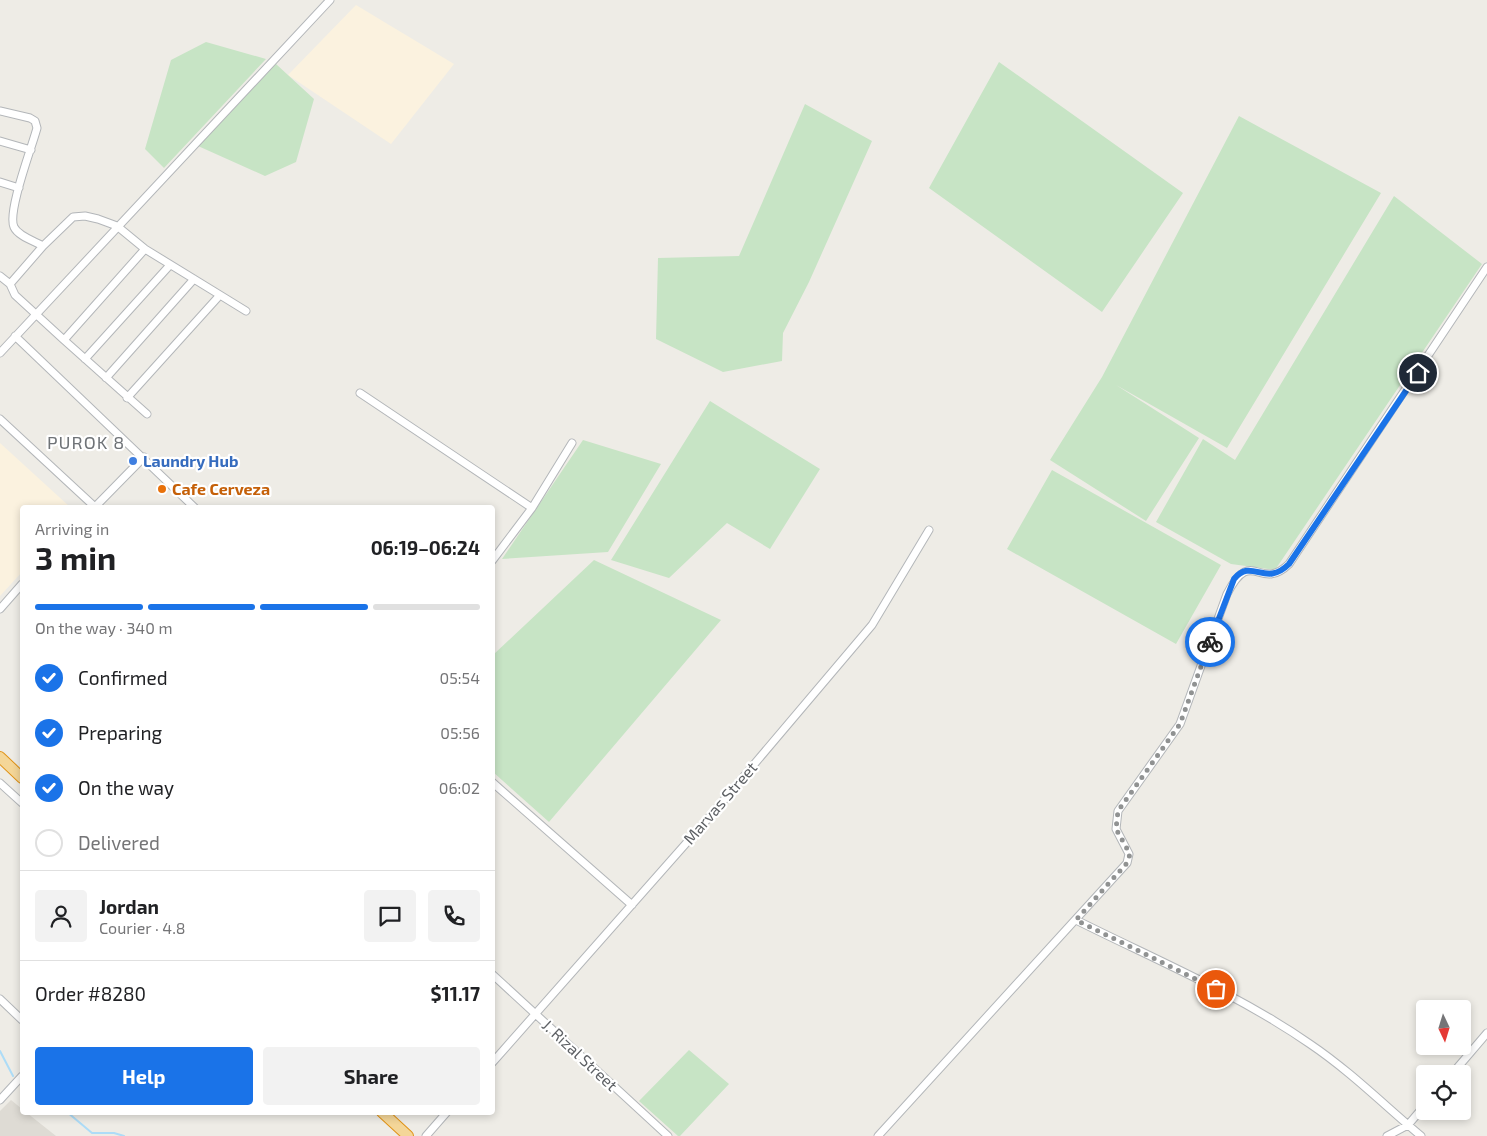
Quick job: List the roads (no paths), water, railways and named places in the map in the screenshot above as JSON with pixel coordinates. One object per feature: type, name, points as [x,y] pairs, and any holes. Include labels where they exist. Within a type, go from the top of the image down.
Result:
[{"type":"highway","points":[[0,757],[20,776]]},
{"type":"highway","points":[[385,1115],[408,1136]]},
{"type":"street","points":[[0,353],[330,0]]},
{"type":"street","points":[[0,111],[35,121],[37,128],[13,209],[14,228],[43,246]]},
{"type":"street","points":[[0,141],[31,150]]},
{"type":"street","points":[[0,182],[19,188]]},
{"type":"street","points":[[10,284],[43,246],[73,217],[85,216],[117,226],[145,249],[246,311]]},
{"type":"street","points":[[64,340],[145,249]]},
{"type":"street","points":[[85,359],[170,265]]},
{"type":"street","points":[[878,1136],[1127,863],[1130,854],[1116,829],[1118,811],[1180,724],[1234,579],[1239,574],[1248,570],[1268,575],[1278,574],[1289,564],[1487,268]]},
{"type":"street","points":[[0,276],[10,284],[14,293],[35,315],[146,414]]},
{"type":"street","points":[[106,378],[194,279]]},
{"type":"street","points":[[127,398],[220,295]]},
{"type":"street","points":[[15,336],[144,457],[192,505]]},
{"type":"street","points":[[360,393],[532,508]]},
{"type":"street","points":[[0,419],[92,505]]},
{"type":"street","points":[[495,558],[532,508],[572,443]]},
{"type":"street","points":[[96,505],[144,457]]},
{"type":"street","name":"Marvas Street","points":[[495,1060],[632,905],[872,625],[929,530]]},
{"type":"street","points":[[0,609],[20,586]]},
{"type":"street","points":[[0,783],[20,801]]},
{"type":"street","points":[[495,785],[632,905]]},
{"type":"street","points":[[1076,920],[1250,1007],[1285,1027],[1333,1060],[1421,1136]]},
{"type":"street","name":"J. Rizal Street","points":[[495,977],[668,1136]]},
{"type":"street","points":[[0,999],[20,1018]]},
{"type":"street","points":[[1460,1065],[1487,1033]]},
{"type":"street","points":[[0,1100],[20,1078]]},
{"type":"street","points":[[426,1136],[445,1115]]},
{"type":"street","points":[[1387,1136],[1408,1125],[1416,1116]]},
{"type":"waterway","points":[[0,1051],[13,1076]]},
{"type":"waterway","points":[[71,1115],[92,1133],[114,1133],[124,1136]]},
{"type":"place","name":"Laundry Hub","points":[[133,461]]},
{"type":"place","name":"Cafe Cerveza","points":[[162,489]]},
{"type":"district","name":"PUROK 8","points":[[86,443]]}]
